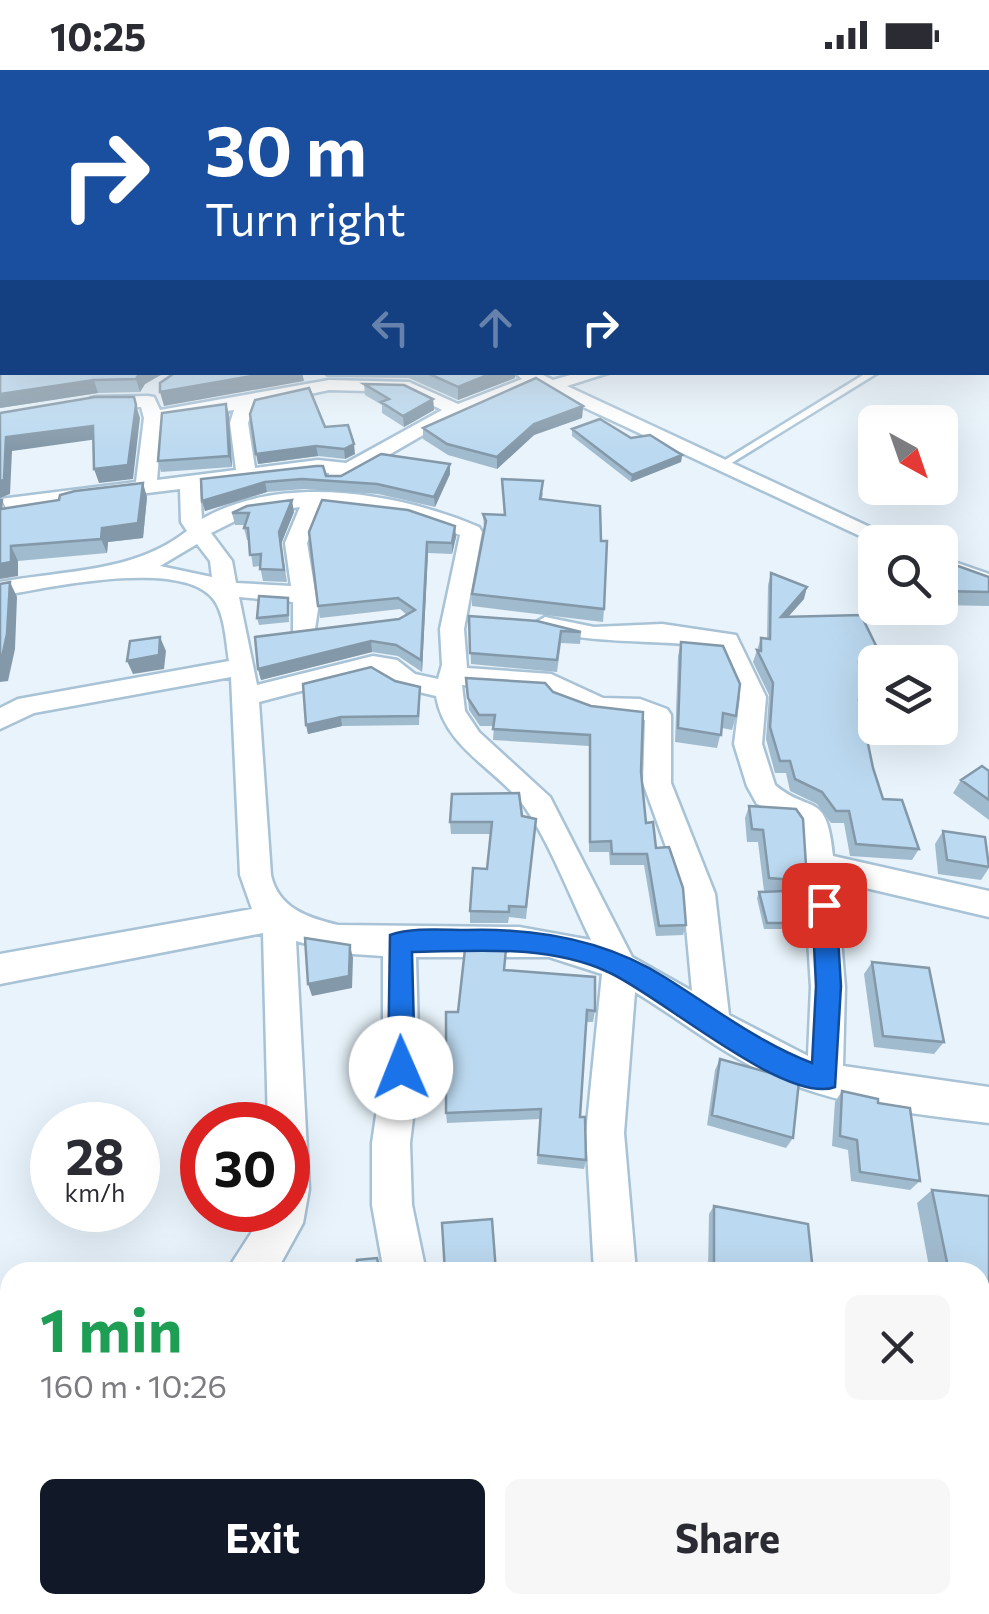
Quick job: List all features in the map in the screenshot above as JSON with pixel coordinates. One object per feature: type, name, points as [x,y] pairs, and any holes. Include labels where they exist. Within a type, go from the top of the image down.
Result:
[{"type":"street","points":[[123,573],[177,550],[198,532],[234,512],[320,487],[456,410],[535,376],[858,527]]},
{"type":"street","points":[[146,485],[150,408],[164,385]]},
{"type":"street","points":[[81,405],[150,408],[246,402],[329,385],[420,389],[456,410]]},
{"type":"street","points":[[246,402],[238,423],[246,474]]},
{"type":"street","points":[[0,505],[246,474],[320,487],[423,514],[471,532],[466,616],[452,630],[452,711],[469,739],[540,805],[620,966],[606,1133],[614,1262]]},
{"type":"street","points":[[190,479],[192,522],[222,561],[228,596],[250,655],[255,824],[251,865],[260,898],[279,917],[300,930],[399,942],[550,943],[620,966],[777,1061],[825,1078],[989,1105]]},
{"type":"street","points":[[0,720],[27,705],[250,655],[314,630],[304,598],[296,543],[320,487]]},
{"type":"street","points":[[958,571],[989,582]]},
{"type":"street","points":[[0,589],[123,573],[196,580],[228,596],[287,592],[304,598]]},
{"type":"street","points":[[510,619],[594,635],[684,633],[728,640],[754,698],[748,744],[761,786],[768,796],[812,816],[820,865],[828,986],[825,1078]]},
{"type":"street","points":[[250,655],[388,666],[407,681],[450,683],[509,677],[551,684],[599,706],[640,708],[658,715],[657,783],[699,894],[713,1024]]},
{"type":"street","points":[[820,865],[989,904]]},
{"type":"street","points":[[0,969],[279,917]]},
{"type":"street","points":[[279,917],[287,1102]]},
{"type":"street","points":[[399,942],[401,1068],[391,1158],[392,1206],[403,1262]]},
{"type":"street","points":[[257,1262],[274,1245],[280,1232]]},
{"type":"lane","points":[[722,465],[869,375]]},
{"type":"building","points":[[0,375],[138,375],[136,379],[94,380],[0,394]]},
{"type":"building","points":[[172,375],[257,375],[160,392],[160,383]]},
{"type":"building","points":[[432,375],[488,375],[458,387]]},
{"type":"building","points":[[536,378],[583,406],[534,424],[497,457],[447,444],[423,428]]},
{"type":"building","points":[[364,384],[404,385],[433,399],[403,416],[381,402],[389,399]]},
{"type":"building","points":[[309,388],[325,427],[348,425],[354,444],[344,449],[316,446],[256,454],[250,414],[255,400]]},
{"type":"building","points":[[95,397],[134,397],[128,465],[94,469],[93,426],[6,437],[4,480],[0,481],[0,413]]},
{"type":"building","points":[[226,404],[229,456],[158,461],[162,413]]},
{"type":"building","points":[[600,419],[631,438],[650,435],[682,455],[632,475],[572,429]]},
{"type":"building","points":[[381,454],[450,464],[434,497],[377,484],[302,479],[265,482],[202,501],[201,479],[316,466],[323,466],[326,476],[341,476]]},
{"type":"building","points":[[502,479],[543,481],[540,499],[600,506],[601,541],[607,541],[604,609],[472,594],[486,521],[483,514],[505,515]]},
{"type":"building","points":[[143,483],[138,523],[102,528],[101,539],[11,546],[11,562],[0,564],[0,500],[1,509],[59,500],[60,495],[75,491]]},
{"type":"building","points":[[292,500],[279,532],[284,570],[260,569],[261,554],[250,555],[248,528],[244,528],[249,513],[232,513],[247,506]]},
{"type":"building","points":[[322,500],[408,510],[455,526],[452,543],[427,542],[421,660],[396,645],[371,641],[258,669],[255,637],[399,619],[415,610],[398,598],[318,606],[309,532]]},
{"type":"building","points":[[958,566],[989,577],[989,592],[958,591]]},
{"type":"building","points":[[771,573],[807,587],[781,617],[858,615],[858,625],[866,625],[876,645],[858,645],[858,745],[868,745],[883,799],[902,800],[919,849],[856,844],[849,811],[836,811],[822,792],[795,779],[790,761],[780,761],[770,727],[773,683],[757,650],[761,651],[761,638],[770,639]]},
{"type":"building","points":[[10,582],[7,634],[0,666],[0,584]]},
{"type":"building","points":[[259,596],[288,598],[288,615],[257,618]]},
{"type":"building","points":[[469,616],[537,621],[581,632],[561,631],[557,660],[470,653]]},
{"type":"building","points":[[160,637],[159,655],[127,661],[130,641]]},
{"type":"building","points":[[681,642],[723,646],[740,684],[736,716],[723,713],[721,735],[678,728]]},
{"type":"building","points":[[371,667],[395,681],[420,687],[418,716],[341,717],[306,725],[303,684]]},
{"type":"building","points":[[466,678],[545,683],[553,692],[591,706],[643,712],[641,772],[646,823],[653,822],[656,848],[669,847],[683,888],[686,925],[659,926],[647,854],[612,854],[611,841],[590,842],[590,735],[493,729],[495,715],[479,715],[468,698]]},
{"type":"building","points":[[982,766],[989,771],[989,800],[961,780]]},
{"type":"building","points":[[519,793],[522,816],[536,819],[526,907],[509,906],[509,912],[470,911],[473,868],[487,869],[492,822],[450,822],[452,794]]},
{"type":"building","points":[[749,806],[796,809],[803,819],[807,881],[769,878],[763,830],[752,829]]},
{"type":"building","points":[[943,831],[985,837],[989,867],[947,860]]},
{"type":"building","points":[[784,891],[792,923],[767,923],[759,892]]},
{"type":"building","points":[[305,938],[350,945],[349,976],[308,984]]},
{"type":"building","points":[[465,949],[506,949],[504,970],[595,977],[595,1011],[587,1010],[580,1117],[585,1117],[586,1160],[538,1155],[541,1109],[446,1113],[446,1012],[458,1012]]},
{"type":"building","points":[[872,962],[929,968],[944,1042],[883,1036]]},
{"type":"building","points":[[720,1059],[799,1081],[793,1138],[712,1115]]},
{"type":"building","points":[[842,1091],[910,1108],[920,1181],[860,1172],[857,1140],[840,1136]]},
{"type":"building","points":[[932,1190],[989,1196],[989,1262],[947,1262]]},
{"type":"building","points":[[714,1206],[808,1224],[812,1262],[714,1262]]},
{"type":"building","points":[[492,1219],[495,1262],[444,1262],[442,1223]]},
{"type":"route","points":[[401,1068],[399,942],[486,940],[550,943],[613,962],[655,984],[728,1036],[807,1075],[825,1078],[828,986],[824,905]]}]
